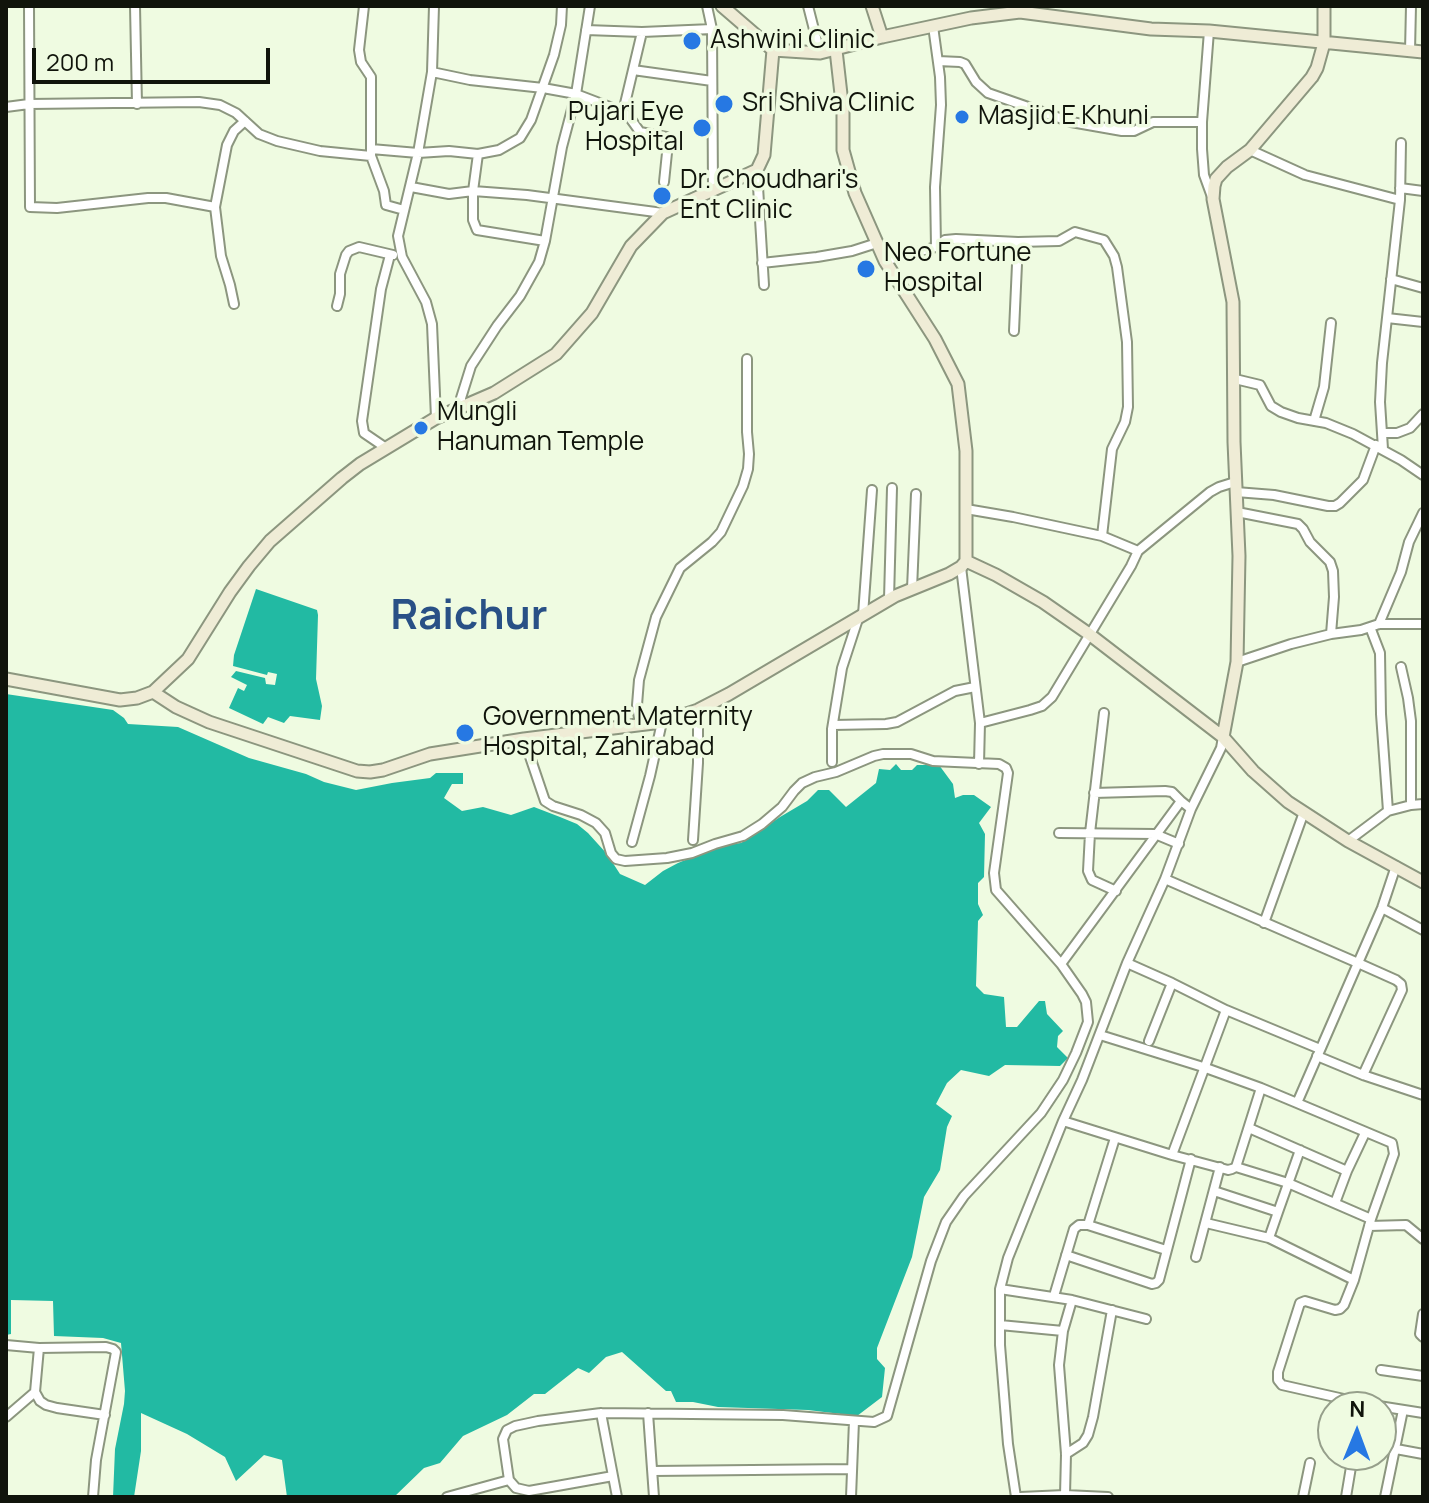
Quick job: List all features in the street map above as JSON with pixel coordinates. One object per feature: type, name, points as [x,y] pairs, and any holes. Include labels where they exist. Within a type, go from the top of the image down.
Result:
[{"type":"street","points":[[29,6],[30,207],[57,208],[148,198],[215,207]]},
{"type":"street","points":[[135,6],[137,104]]},
{"type":"street","points":[[364,6],[359,50],[361,62],[371,77],[371,152],[386,205],[404,210]]},
{"type":"street","points":[[434,6],[432,72],[411,187],[398,236],[402,257],[426,302],[432,324],[436,418]]},
{"type":"street","points":[[6,107],[29,104],[199,102],[220,105],[236,113],[259,134],[320,151],[449,151],[478,154],[499,150],[520,138],[531,120],[561,25],[562,6]]},
{"type":"street","points":[[461,407],[471,366],[520,296],[539,262],[576,94],[590,6]]},
{"type":"street","points":[[707,6],[712,29],[713,189]]},
{"type":"street","points":[[722,6],[773,50],[820,53],[1015,9],[1151,29],[1209,31],[1417,51],[1411,6]]},
{"type":"street","points":[[808,6],[820,53]]},
{"type":"street","points":[[872,6],[882,37]]},
{"type":"street","points":[[1213,199],[1216,179],[1250,150],[1312,77],[1324,43],[1324,6]]},
{"type":"street","points":[[933,26],[941,105],[935,187],[936,247]]},
{"type":"street","points":[[586,30],[642,32],[712,29]]},
{"type":"street","points":[[1108,1497],[1018,1497],[1001,1371],[1000,1289],[1008,1258],[1127,963],[1165,879],[1191,809],[1221,748],[1237,662],[1239,556],[1233,302],[1213,199],[1204,175],[1202,122],[1209,31]]},
{"type":"street","points":[[623,112],[642,32]]},
{"type":"street","points":[[764,285],[757,170],[764,155],[773,50]]},
{"type":"street","points":[[836,50],[843,112],[843,150],[855,193],[885,261],[935,339],[958,384],[966,451],[963,564],[980,723],[979,764]]},
{"type":"street","points":[[938,61],[965,64],[976,82],[988,93],[1071,122],[1122,131],[1134,131],[1153,122],[1202,122]]},
{"type":"street","points":[[633,70],[712,81]]},
{"type":"street","points":[[432,72],[576,94],[623,112],[640,132],[666,137],[664,182]]},
{"type":"street","points":[[234,304],[221,256],[215,207],[227,145],[234,131],[245,121]]},
{"type":"street","points":[[980,723],[1042,706],[1052,697],[1138,551],[1210,492],[1219,487],[1236,487],[1335,506],[1363,480],[1379,447],[1382,433],[1380,402],[1400,200],[1401,143]]},
{"type":"street","points":[[1250,150],[1305,175],[1400,200]]},
{"type":"street","points":[[478,154],[473,191],[473,220],[477,230],[545,241]]},
{"type":"street","points":[[6,679],[120,700],[153,692],[188,659],[230,592],[270,541],[351,471],[386,448],[436,418],[494,393],[556,354],[592,313],[631,246],[663,213],[757,170]]},
{"type":"street","points":[[411,187],[449,194],[473,191],[663,213]]},
{"type":"street","points":[[1400,188],[1423,191]]},
{"type":"street","points":[[885,261],[936,247],[945,240],[1059,241],[1075,232],[1104,240],[1114,256],[1127,342],[1128,407],[1125,422],[1112,449],[1102,536]]},
{"type":"street","points":[[1014,331],[1018,242]]},
{"type":"street","points":[[762,263],[852,251],[877,243]]},
{"type":"street","points":[[337,306],[340,274],[349,251],[359,247],[402,257]]},
{"type":"street","points":[[386,448],[364,433],[362,421],[381,289],[390,255]]},
{"type":"street","points":[[1391,279],[1423,288]]},
{"type":"street","points":[[1387,318],[1423,322]]},
{"type":"street","points":[[1314,421],[1324,387],[1331,323]]},
{"type":"street","points":[[640,725],[637,705],[639,680],[656,617],[680,568],[721,532],[748,469],[747,359]]},
{"type":"street","points":[[1235,379],[1260,385],[1271,406],[1281,412],[1326,423],[1379,447],[1423,475]]},
{"type":"street","points":[[1382,433],[1397,433],[1410,428],[1423,414]]},
{"type":"street","points":[[889,599],[892,488]]},
{"type":"street","points":[[832,762],[833,725],[842,668],[860,617],[872,490]]},
{"type":"street","points":[[912,589],[916,494]]},
{"type":"street","points":[[966,509],[1102,536],[1138,551]]},
{"type":"street","points":[[1237,512],[1298,524],[1310,542],[1330,562],[1334,597],[1331,634]]},
{"type":"street","points":[[1388,811],[1380,653],[1374,625],[1418,534],[1423,513]]},
{"type":"street","points":[[153,692],[209,722],[357,771],[383,770],[430,754],[662,722],[698,710],[889,599],[963,564],[996,575],[1043,602],[1223,737],[1253,771],[1288,802],[1348,841],[1423,882]]},
{"type":"street","points":[[1237,662],[1331,634],[1374,625],[1423,624]]},
{"type":"street","points":[[1401,667],[1411,721],[1411,805]]},
{"type":"street","points":[[833,725],[897,722],[955,691],[975,687]]},
{"type":"street","points":[[693,840],[698,710]]},
{"type":"street","points":[[1104,713],[1088,871],[1092,880],[1116,891]]},
{"type":"street","points":[[632,842],[662,722]]},
{"type":"street","points":[[524,739],[545,801],[596,823],[605,833],[611,853],[616,859],[625,861],[692,853],[743,836],[782,807],[802,783],[874,756],[911,754],[933,761],[999,764],[1008,773],[994,873],[996,890],[1061,964],[1082,994],[1088,1012],[1088,1022],[1076,1053],[1041,1113],[964,1196],[946,1222],[931,1261],[887,1416],[874,1422],[783,1415],[601,1413],[515,1426],[507,1430],[503,1439],[509,1480],[516,1488],[529,1491],[613,1476]]},
{"type":"street","points":[[1094,793],[1172,792],[1191,809]]},
{"type":"street","points":[[1061,964],[1181,801]]},
{"type":"street","points":[[1348,841],[1388,811],[1423,804]]},
{"type":"street","points":[[1264,923],[1304,812]]},
{"type":"street","points":[[1059,833],[1155,834],[1179,844]]},
{"type":"street","points":[[1297,1103],[1382,908],[1396,866]]},
{"type":"street","points":[[1165,879],[1401,984],[1402,990],[1363,1075]]},
{"type":"street","points":[[1382,908],[1423,930]]},
{"type":"street","points":[[1127,963],[1363,1075],[1423,1095]]},
{"type":"street","points":[[1149,1041],[1172,983]]},
{"type":"street","points":[[1172,1155],[1226,1010]]},
{"type":"street","points":[[1100,1035],[1261,1088],[1392,1143],[1394,1148],[1344,1305],[1335,1310],[1305,1301],[1300,1303],[1278,1372],[1282,1385],[1317,1394]]},
{"type":"street","points":[[1236,1167],[1261,1088]]},
{"type":"street","points":[[1063,1121],[1172,1155],[1228,1170],[1236,1167],[1288,1183],[1370,1222],[1406,1225],[1423,1239]]},
{"type":"street","points":[[1249,1128],[1347,1171]]},
{"type":"street","points":[[1335,1203],[1365,1133]]},
{"type":"street","points":[[1088,1225],[1115,1138]]},
{"type":"street","points":[[1269,1238],[1300,1150]]},
{"type":"street","points":[[1066,1255],[1152,1284],[1159,1280],[1191,1159]]},
{"type":"street","points":[[1196,1257],[1220,1167]]},
{"type":"street","points":[[1214,1191],[1278,1212]]},
{"type":"street","points":[[1206,1223],[1269,1238],[1354,1280]]},
{"type":"street","points":[[1054,1296],[1074,1229],[1079,1225],[1088,1225],[1166,1250]]},
{"type":"street","points":[[1000,1289],[1054,1296],[1146,1319]]},
{"type":"street","points":[[1065,1495],[1066,1454],[1059,1365],[1063,1331],[1072,1300]]},
{"type":"street","points":[[1066,1454],[1083,1443],[1088,1435],[1112,1310]]},
{"type":"street","points":[[1423,1314],[1420,1334],[1423,1337]]},
{"type":"street","points":[[1000,1325],[1063,1331]]},
{"type":"street","points":[[6,1345],[106,1347],[116,1352],[96,1460],[93,1497]]},
{"type":"street","points":[[39,1348],[35,1392],[40,1401],[46,1405],[105,1415]]},
{"type":"street","points":[[1381,1370],[1423,1376]]},
{"type":"street","points":[[6,1417],[35,1392]]},
{"type":"street","points":[[1397,1409],[1423,1413]]},
{"type":"street","points":[[1397,1443],[1403,1410]]},
{"type":"street","points":[[601,1413],[617,1497]]},
{"type":"street","points":[[648,1413],[654,1497]]},
{"type":"street","points":[[851,1497],[854,1421]]},
{"type":"street","points":[[1397,1449],[1423,1454]]},
{"type":"street","points":[[1303,1497],[1310,1463]]},
{"type":"street","points":[[653,1471],[851,1469]]},
{"type":"street","points":[[1346,1497],[1350,1471]]},
{"type":"street","points":[[1385,1497],[1391,1471]]},
{"type":"street","points":[[447,1497],[509,1480]]},
{"type":"water","points":[[256,589],[317,610],[316,679],[322,706],[320,720],[290,716],[284,723],[268,717],[263,724],[229,708],[238,688],[244,691],[247,685],[231,677],[236,671],[265,678],[266,684],[275,685],[277,674],[268,672],[267,675],[233,666]]},
{"type":"water","points":[[6,694],[113,710],[128,724],[178,727],[249,758],[356,790],[430,778],[436,773],[463,773],[463,784],[452,784],[444,798],[462,811],[483,807],[511,815],[534,807],[560,817],[588,833],[620,874],[645,885],[678,863],[722,845],[741,843],[807,801],[818,790],[829,790],[846,807],[876,783],[879,769],[890,770],[896,764],[901,770],[912,770],[917,765],[939,765],[953,784],[955,798],[974,795],[991,807],[979,823],[985,834],[984,877],[978,883],[978,904],[983,915],[978,921],[976,986],[984,994],[1004,997],[1006,1027],[1017,1027],[1039,1001],[1045,1001],[1047,1014],[1063,1031],[1058,1036],[1057,1047],[1068,1058],[1060,1066],[1005,1065],[989,1076],[961,1070],[947,1083],[936,1104],[952,1116],[947,1127],[940,1170],[924,1197],[912,1257],[877,1348],[877,1359],[885,1368],[882,1397],[857,1416],[676,1402],[671,1391],[666,1391],[622,1352],[606,1357],[589,1373],[578,1368],[545,1394],[534,1394],[507,1415],[463,1436],[440,1463],[424,1468],[394,1497],[287,1497],[282,1460],[264,1455],[236,1481],[225,1457],[187,1434],[141,1413],[141,1451],[134,1497],[113,1497],[115,1449],[125,1391],[121,1343],[103,1338],[54,1336],[53,1301],[11,1300],[11,1334],[6,1335]]},
{"type":"place","name":"Ashwini Clinic","points":[[692,41]]},
{"type":"place","name":"Sri Shiva Clinic","points":[[724,104]]},
{"type":"place","name":"Masjid E Khuni","points":[[962,117]]},
{"type":"place","name":"Pujari Eye Hospital","points":[[702,128]]},
{"type":"place","name":"Dr. Choudhari's Ent Clinic","points":[[662,196]]},
{"type":"place","name":"Neo Fortune Hospital","points":[[866,269]]},
{"type":"place","name":"Mungli Hanuman Temple","points":[[421,428]]},
{"type":"place","name":"Government Maternity Hospital, Zahirabad","points":[[465,733]]},
{"type":"district","name":"Raichur","points":[[469,617]]}]
